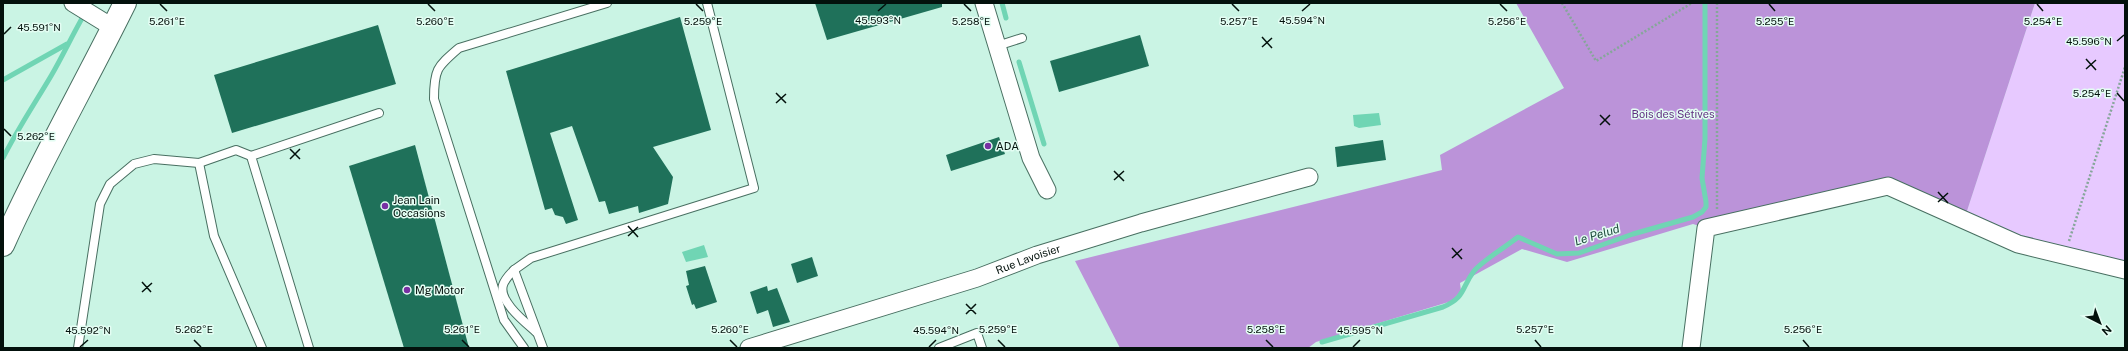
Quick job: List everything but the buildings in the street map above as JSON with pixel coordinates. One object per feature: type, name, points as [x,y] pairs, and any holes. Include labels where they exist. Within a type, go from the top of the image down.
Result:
[{"type":"main road","points":[[3,245],[26,192],[125,3]]},
{"type":"street","points":[[73,3],[112,26]]},
{"type":"street","points":[[984,3],[1031,158],[1047,190]]},
{"type":"street","name":"Rue Lavoisier","points":[[749,348],[977,278],[1037,254],[1309,177]]},
{"type":"street","points":[[1691,348],[1706,228],[1888,186],[2018,244],[2125,270]]},
{"type":"lane","points":[[524,348],[504,320],[434,99],[434,78],[440,64],[459,48],[607,3]]},
{"type":"lane","points":[[538,334],[512,310],[502,291],[503,284],[514,270],[531,258],[754,188],[707,3]]},
{"type":"lane","points":[[997,46],[1022,38]]},
{"type":"lane","points":[[78,348],[100,204],[110,184],[134,164],[154,159],[199,163],[236,150],[251,156],[379,113]]},
{"type":"lane","points":[[251,156],[309,348]]},
{"type":"lane","points":[[199,163],[214,236],[262,348]]},
{"type":"lane","points":[[514,270],[543,348]]},
{"type":"lane","points":[[939,348],[977,333],[982,348]]},
{"type":"path","points":[[1562,3],[1596,61],[1692,3]]},
{"type":"path","points":[[1717,3],[1717,226]]},
{"type":"path","points":[[2064,256],[2125,67]]},
{"type":"shaded area","points":[[2035,3],[2125,3],[2125,266],[1964,220]]},
{"type":"shaded area","points":[[1379,113],[1381,125],[1359,128],[1354,126],[1353,115]]},
{"type":"shaded area","points":[[704,245],[708,257],[686,262],[682,252]]},
{"type":"green space","name":"Bois des Sétives","points":[[1516,3],[2035,3],[1964,220],[1888,186],[1706,228],[1693,224],[1567,262],[1522,249],[1460,283],[1461,291],[1452,301],[1316,342],[1308,348],[1120,348],[1075,261],[1442,170],[1440,155],[1564,88]]},
{"type":"waterway","points":[[3,158],[51,76],[91,3]]},
{"type":"waterway","points":[[1002,3],[1006,18]]},
{"type":"waterway","name":"Le Pelud","points":[[1322,342],[1443,307],[1456,300],[1478,267],[1518,237],[1557,254],[1579,253],[1633,234],[1693,217],[1702,212],[1706,207],[1702,178],[1705,139],[1705,3]]},
{"type":"waterway","name":"Le Pelud","points":[[3,80],[67,44]]},
{"type":"waterway","points":[[1019,62],[1044,144]]},
{"type":"place","name":"ADA","points":[[988,146]]},
{"type":"place","name":"Jean Lain Occasions","points":[[385,206]]},
{"type":"place","name":"Mg Motor","points":[[407,290]]}]
